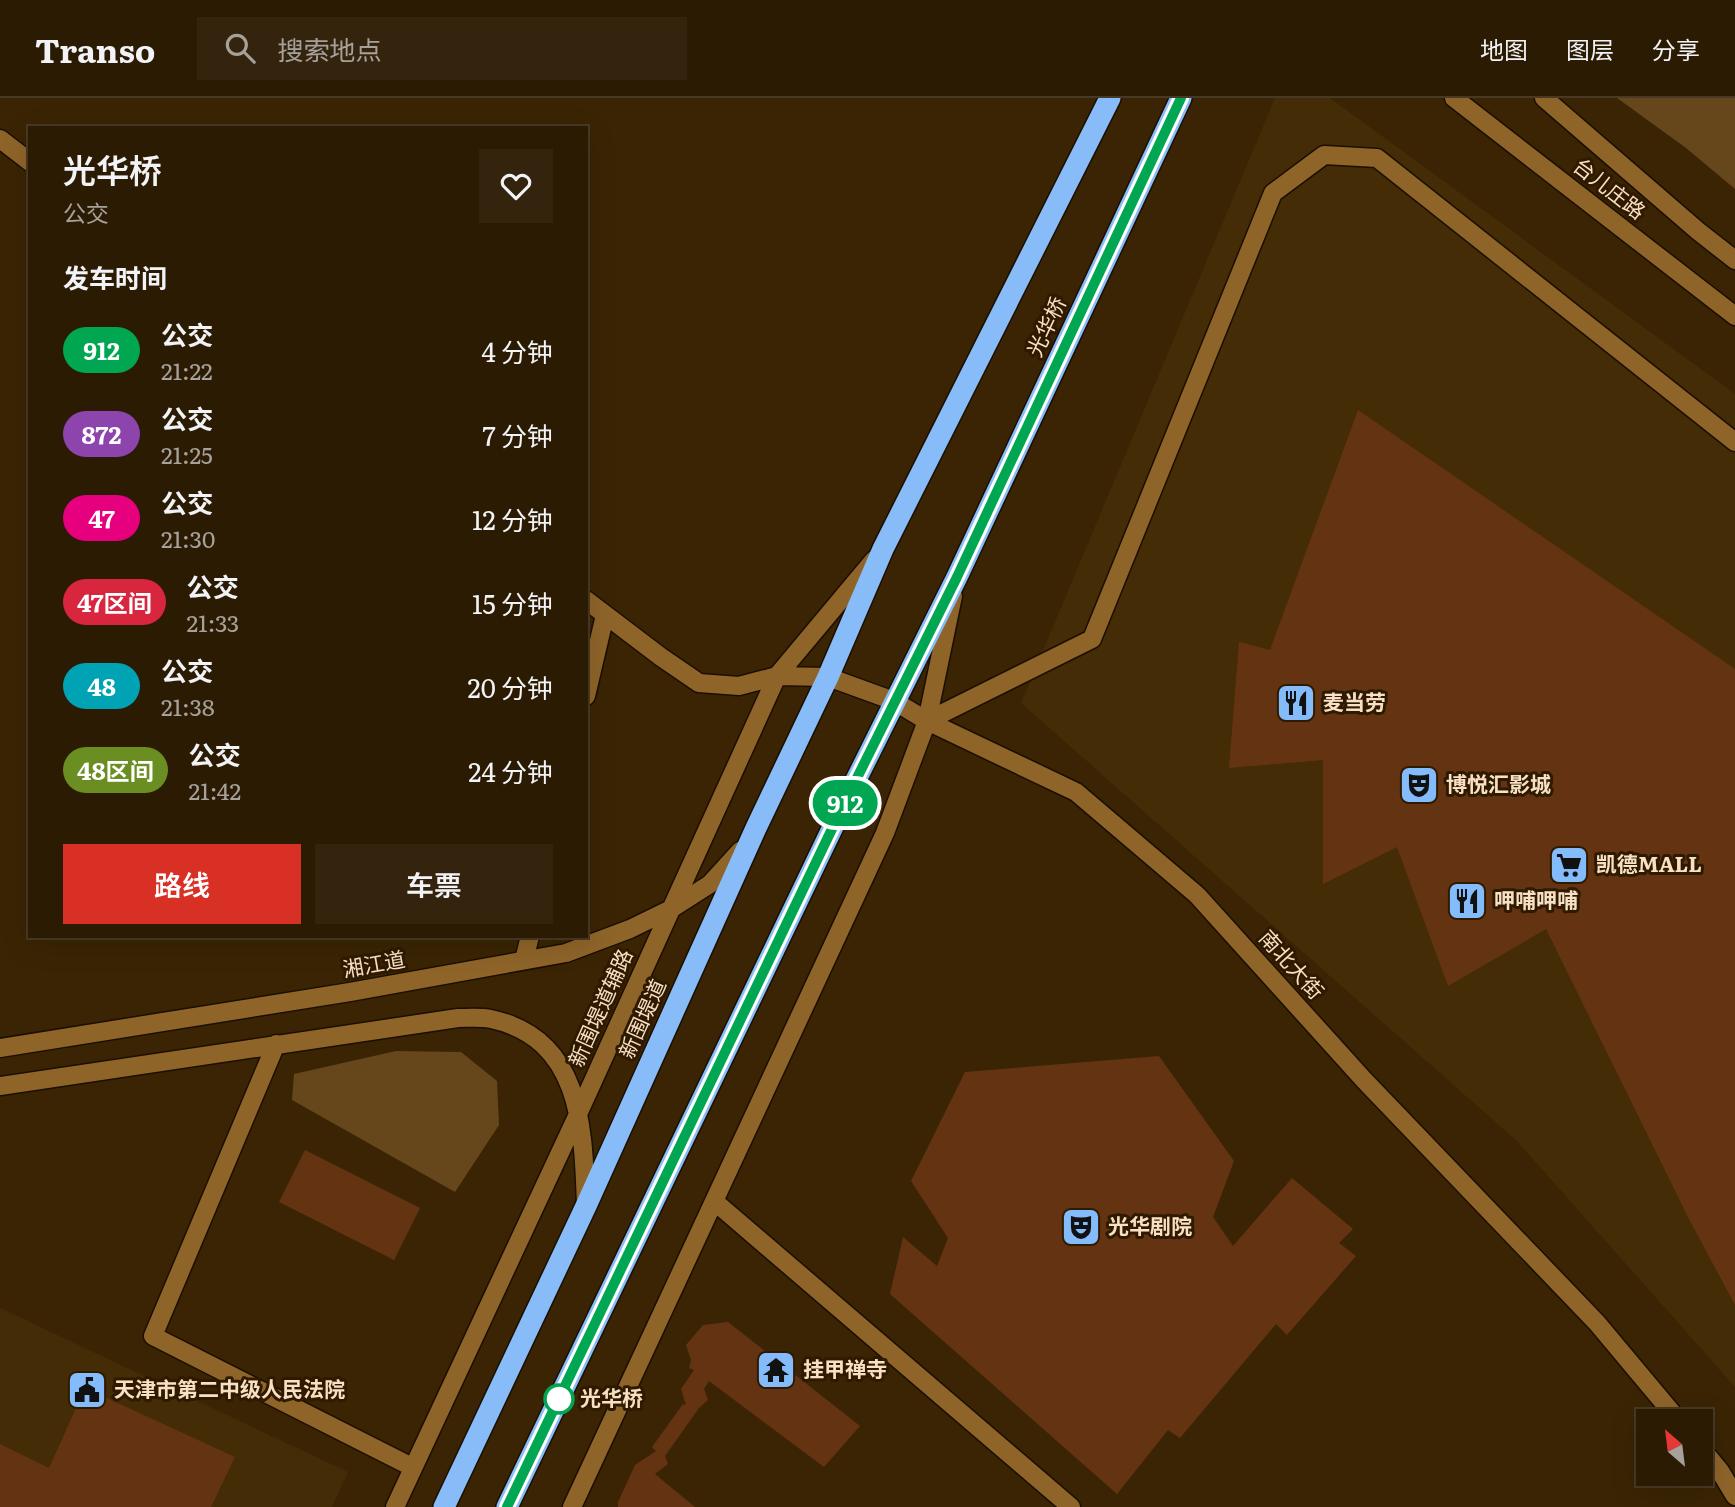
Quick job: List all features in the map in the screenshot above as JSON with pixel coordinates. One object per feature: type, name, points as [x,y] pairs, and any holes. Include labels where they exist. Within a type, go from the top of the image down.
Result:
[{"type":"highway","points":[[883,550],[1110,98]]},
{"type":"highway","name":"光华桥","points":[[957,577],[1181,98]]},
{"type":"highway","name":"新围堤道","points":[[444,1507],[586,1206],[756,828],[828,677],[883,550]]},
{"type":"highway","points":[[507,1507],[894,701],[957,577]]},
{"type":"street","name":"台儿庄路","points":[[1454,98],[1735,316]]},
{"type":"street","name":"台儿庄路","points":[[1544,98],[1735,260]]},
{"type":"street","points":[[0,139],[28,160]]},
{"type":"street","points":[[927,721],[1092,639],[1273,194],[1324,155],[1377,158],[1735,442]]},
{"type":"street","name":"新围堤道辅路","points":[[395,1507],[778,676],[883,550]]},
{"type":"street","points":[[572,1507],[885,833],[927,721],[957,577]]},
{"type":"street","name":"南北大街","points":[[588,602],[699,683],[739,686],[778,676],[828,677],[894,701],[927,721],[1076,792],[1197,895],[1364,1080],[1597,1323],[1669,1409]]},
{"type":"street","points":[[588,688],[606,615]]},
{"type":"street","name":"湘江道","points":[[0,1048],[350,992],[566,953],[630,929],[670,909],[709,884],[732,862],[756,828]]},
{"type":"street","points":[[524,960],[530,938]]},
{"type":"street","points":[[0,1086],[458,1018],[491,1019],[522,1031],[545,1046],[560,1066],[574,1094],[579,1112],[586,1206]]},
{"type":"street","points":[[276,1044],[153,1336],[412,1467]]},
{"type":"street","points":[[714,1201],[1071,1507]]},
{"type":"street","points":[[1713,1463],[1735,1496]]},
{"type":"shaded area","points":[[1275,98],[1330,98],[1735,394],[1735,1387],[1517,1141],[1021,703]]},
{"type":"shaded area","points":[[1617,98],[1735,98],[1735,189],[1686,148]]},
{"type":"shaded area","points":[[396,1051],[461,1052],[497,1081],[499,1125],[455,1192],[292,1100],[294,1074]]},
{"type":"shaded area","name":"天津市第二中级人民法院","points":[[0,1308],[348,1472],[332,1507],[0,1507]]},
{"type":"building","name":"凯德MALL","points":[[1358,410],[1735,669],[1735,1305],[1689,1219],[1546,929],[1448,986],[1397,847],[1323,884],[1323,760],[1229,768],[1239,642],[1270,650]]},
{"type":"building","name":"光华剧院","points":[[1159,1056],[1234,1161],[1213,1217],[1233,1246],[1292,1178],[1353,1229],[1339,1243],[1356,1256],[1287,1335],[1276,1324],[1180,1438],[1168,1430],[1117,1494],[890,1294],[903,1237],[937,1266],[948,1238],[911,1181],[965,1072]]},
{"type":"building","points":[[305,1150],[420,1208],[394,1260],[279,1202]]},
{"type":"building","points":[[728,1322],[860,1426],[824,1467],[709,1381],[704,1389],[708,1400],[699,1408],[665,1456],[668,1464],[655,1474],[695,1507],[618,1507],[635,1465],[656,1451],[652,1447],[683,1404],[686,1405],[681,1389],[694,1370],[689,1368],[691,1360],[686,1345],[703,1325]]},
{"type":"building","name":"天津市第二中级人民法院","points":[[85,1388],[235,1457],[211,1507],[0,1507],[0,1444],[49,1468]]},
{"type":"bus line","name":"912","points":[[507,1507],[842,808],[957,577],[1181,98]]},
{"type":"place","name":"麦当劳","points":[[1296,703]]},
{"type":"place","name":"博悦汇影城","points":[[1419,785]]},
{"type":"place","name":"凯德MALL","points":[[1569,865]]},
{"type":"place","name":"呷哺呷哺","points":[[1467,901]]},
{"type":"place","name":"光华剧院","points":[[1081,1227]]},
{"type":"place","name":"挂甲禅寺","points":[[776,1370]]},
{"type":"place","name":"天津市第二中级人民法院","points":[[87,1390]]},
{"type":"place","name":"光华桥","points":[[559,1399]]}]
